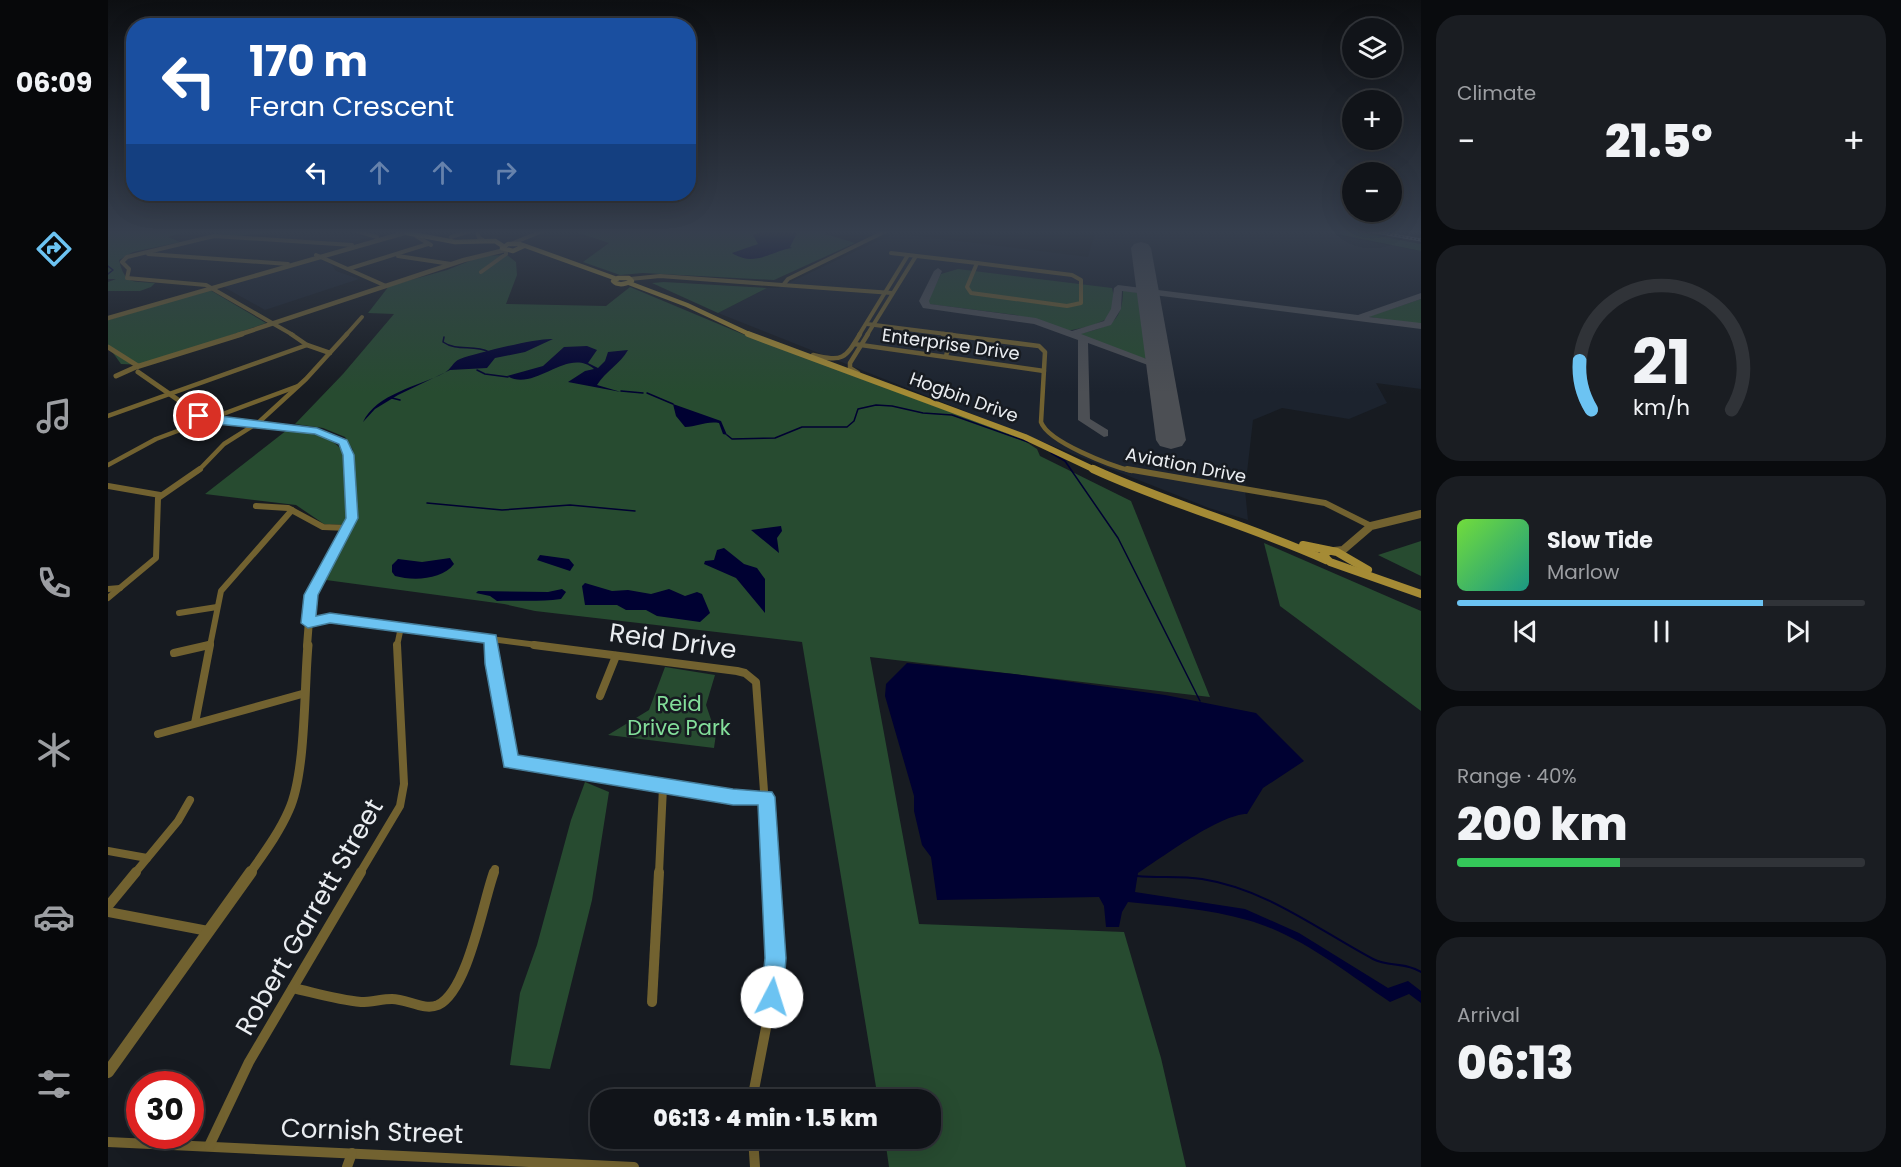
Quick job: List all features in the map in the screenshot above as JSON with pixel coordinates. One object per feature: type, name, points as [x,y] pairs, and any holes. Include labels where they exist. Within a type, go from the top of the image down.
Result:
[{"type":"main road","name":"Hogbin Drive","points":[[638,284],[780,347],[1025,437],[1168,501],[1286,542],[1345,558]]},
{"type":"main road","points":[[1345,558],[1386,581],[1421,594]]},
{"type":"street","points":[[188,284],[211,287],[220,284]]},
{"type":"street","points":[[108,317],[220,284]]},
{"type":"street","points":[[108,379],[391,284]]},
{"type":"street","points":[[789,284],[892,293]]},
{"type":"street","points":[[780,347],[834,360],[845,357],[890,284]]},
{"type":"street","points":[[868,379],[849,365],[898,284]]},
{"type":"street","points":[[969,284],[971,292],[1067,306],[1081,303],[1081,284]]},
{"type":"street","points":[[211,287],[275,323],[307,345],[330,353]]},
{"type":"street","points":[[108,598],[156,558],[157,502],[160,495],[199,470],[224,444],[255,425],[298,386],[362,317]]},
{"type":"street","name":"Aviation Drive","points":[[867,324],[1039,346],[1045,352],[1041,422],[1048,434],[1062,443],[1129,470],[1325,502],[1371,526]]},
{"type":"street","points":[[946,356],[952,335]]},
{"type":"street","name":"Enterprise Drive","points":[[854,344],[1044,371]]},
{"type":"street","points":[[108,416],[307,345]]},
{"type":"street","points":[[108,346],[207,420],[317,431],[343,442],[349,455],[353,514],[348,528],[311,595],[302,694],[298,779],[290,809],[271,844],[108,1072]]},
{"type":"street","points":[[108,465],[148,443],[298,386]]},
{"type":"street","points":[[108,486],[160,495]]},
{"type":"street","points":[[256,506],[292,510],[322,527],[348,528]]},
{"type":"street","points":[[195,723],[221,591],[292,510]]},
{"type":"street","points":[[1330,554],[1345,558],[1371,526],[1421,513]]},
{"type":"street","points":[[108,589],[120,588]]},
{"type":"street","points":[[179,613],[217,607]]},
{"type":"street","name":"Reid Drive","points":[[308,623],[330,618],[737,671],[745,673],[756,682],[766,797],[774,979],[754,1089]]},
{"type":"street","name":"Robert Garrett Street","points":[[209,1146],[249,1062],[399,806],[404,784],[397,642],[401,627]]},
{"type":"street","points":[[491,639],[492,664],[510,762],[733,797],[766,797]]},
{"type":"street","points":[[174,653],[211,644]]},
{"type":"street","points":[[600,696],[616,656]]},
{"type":"street","points":[[158,734],[302,694]]},
{"type":"street","points":[[652,1002],[663,787]]},
{"type":"street","points":[[108,906],[178,821],[190,800]]},
{"type":"street","points":[[108,851],[147,858]]},
{"type":"street","points":[[292,988],[353,1001],[393,999],[429,1005],[444,1002],[453,992],[472,946],[495,869]]},
{"type":"street","points":[[108,912],[209,931]]},
{"type":"street","name":"Cornish Street","points":[[108,1142],[352,1152],[489,1163],[629,1167]]},
{"type":"street","points":[[754,1149],[755,1167]]},
{"type":"street","points":[[347,1167],[352,1152]]},
{"type":"shaded area","points":[[228,284],[342,284],[265,310],[222,286]]},
{"type":"shaded area","points":[[785,284],[1421,284],[1421,389],[1376,383],[1387,403],[1349,419],[1282,408],[1253,420],[1245,490],[1248,520],[1209,508],[718,313],[767,288],[778,288]]},
{"type":"shaded area","points":[[553,339],[525,352],[495,358],[487,368],[445,372],[457,360],[468,356],[521,343]]},
{"type":"shaded area","points":[[587,346],[597,350],[588,363],[598,368],[605,361],[608,352],[628,350],[597,385],[621,392],[568,382],[585,371],[594,369],[584,363],[562,366],[529,379],[518,380],[507,376],[543,366],[564,347]]},
{"type":"shaded area","points":[[437,376],[375,409],[363,422],[378,404],[399,392]]},
{"type":"shaded area","points":[[673,404],[721,421],[727,435],[723,434],[719,423],[685,427],[676,416]]},
{"type":"shaded area","points":[[781,526],[782,531],[777,538],[779,553],[751,530]]},
{"type":"shaded area","points":[[724,548],[744,564],[757,568],[765,579],[765,613],[736,578],[704,564],[705,561],[714,560],[717,550]]},
{"type":"shaded area","points":[[540,555],[569,559],[574,565],[570,571],[537,560]]},
{"type":"shaded area","points":[[450,558],[454,564],[449,569],[427,578],[395,576],[392,572],[392,565],[398,559],[422,562]]},
{"type":"shaded area","points":[[585,583],[612,591],[628,590],[651,594],[669,589],[685,596],[697,592],[702,594],[710,613],[700,622],[657,616],[646,610],[626,610],[617,605],[585,605],[582,586]]},
{"type":"shaded area","points":[[562,589],[566,592],[561,599],[545,600],[497,601],[490,596],[476,593],[478,591],[548,592]]},
{"type":"shaded area","points":[[907,663],[1014,674],[1165,695],[1256,713],[1304,761],[1263,788],[1247,814],[1207,828],[1138,873],[1135,892],[1245,909],[1299,933],[1388,988],[1408,981],[1421,991],[1421,1003],[1409,994],[1390,1002],[1285,934],[1247,920],[1218,913],[1128,902],[1122,912],[1119,927],[1106,927],[1104,906],[1099,897],[937,900],[931,857],[922,845],[914,811],[914,796],[885,696],[886,684]]},
{"type":"green space","points":[[108,284],[154,284],[140,291],[108,291]]},
{"type":"green space","points":[[395,284],[513,284],[506,304],[606,306],[630,287],[740,333],[1020,438],[1037,449],[1040,456],[1131,501],[1210,697],[870,657],[919,924],[1124,932],[1161,1058],[1186,1167],[889,1167],[886,1149],[941,1149],[941,1089],[876,1089],[802,642],[535,611],[504,604],[326,580],[357,518],[353,450],[345,437],[323,428],[295,424],[343,374],[394,314],[368,313],[389,286]]},
{"type":"green space","points":[[655,284],[767,288],[718,313]]},
{"type":"green space","points":[[936,284],[1083,284],[1112,288],[1115,301],[1107,319],[1091,326],[1067,331],[1016,315],[929,304],[928,300]]},
{"type":"green space","points":[[210,290],[266,323],[144,365],[121,364],[108,346],[108,320]]},
{"type":"green space","points":[[1123,290],[1144,294],[1152,359],[1136,358],[1075,335],[1096,330],[1111,323],[1120,311]]},
{"type":"green space","points":[[1421,299],[1421,325],[1370,317],[1370,316]]},
{"type":"green space","points":[[287,430],[325,438],[336,444],[343,453],[348,478],[349,516],[346,525],[324,524],[296,505],[205,494]]},
{"type":"green space","points":[[1421,541],[1421,576],[1378,555]]},
{"type":"green space","points":[[1264,543],[1421,611],[1421,711],[1280,606]]},
{"type":"green space","name":"Reid Drive Park","points":[[665,667],[715,675],[706,705],[716,734],[714,748],[608,735],[649,710]]},
{"type":"green space","points":[[585,782],[609,792],[592,900],[550,1069],[510,1065],[520,993],[537,945],[571,820]]},
{"type":"waterway","points":[[444,337],[443,342],[448,345],[477,348],[489,352]]},
{"type":"waterway","points":[[477,370],[485,374],[508,377]]},
{"type":"waterway","points":[[621,391],[643,393]]},
{"type":"waterway","points":[[647,393],[673,404]]},
{"type":"waterway","points":[[392,398],[400,400]]},
{"type":"waterway","points":[[727,435],[732,439],[775,438],[802,427],[847,427],[854,421],[858,409],[876,405],[923,413],[952,415],[1028,442]]},
{"type":"waterway","points":[[1051,453],[1065,461],[1118,538],[1200,701]]},
{"type":"waterway","points":[[427,503],[502,510],[570,505],[635,511]]},
{"type":"waterway","points":[[1137,876],[1202,879],[1225,884],[1269,901],[1373,959],[1421,972]]},
{"type":"taxiway","points":[[932,284],[924,301],[926,306],[1036,321],[1071,334]]},
{"type":"taxiway","points":[[1071,334],[1108,323],[1116,309],[1118,288],[1421,326]]},
{"type":"taxiway","points":[[1362,316],[1421,296]]},
{"type":"taxiway","points":[[1071,334],[1160,366]]},
{"type":"taxiway","points":[[1083,339],[1084,420],[1104,433]]},
{"type":"runway","points":[[1147,284],[1171,440]]},
{"type":"route","points":[[199,416],[207,420],[317,431],[343,442],[349,455],[353,514],[341,542],[311,595],[308,623],[330,618],[491,639],[489,642],[492,664],[506,752],[510,762],[733,797],[766,797],[775,958],[772,997]]}]
